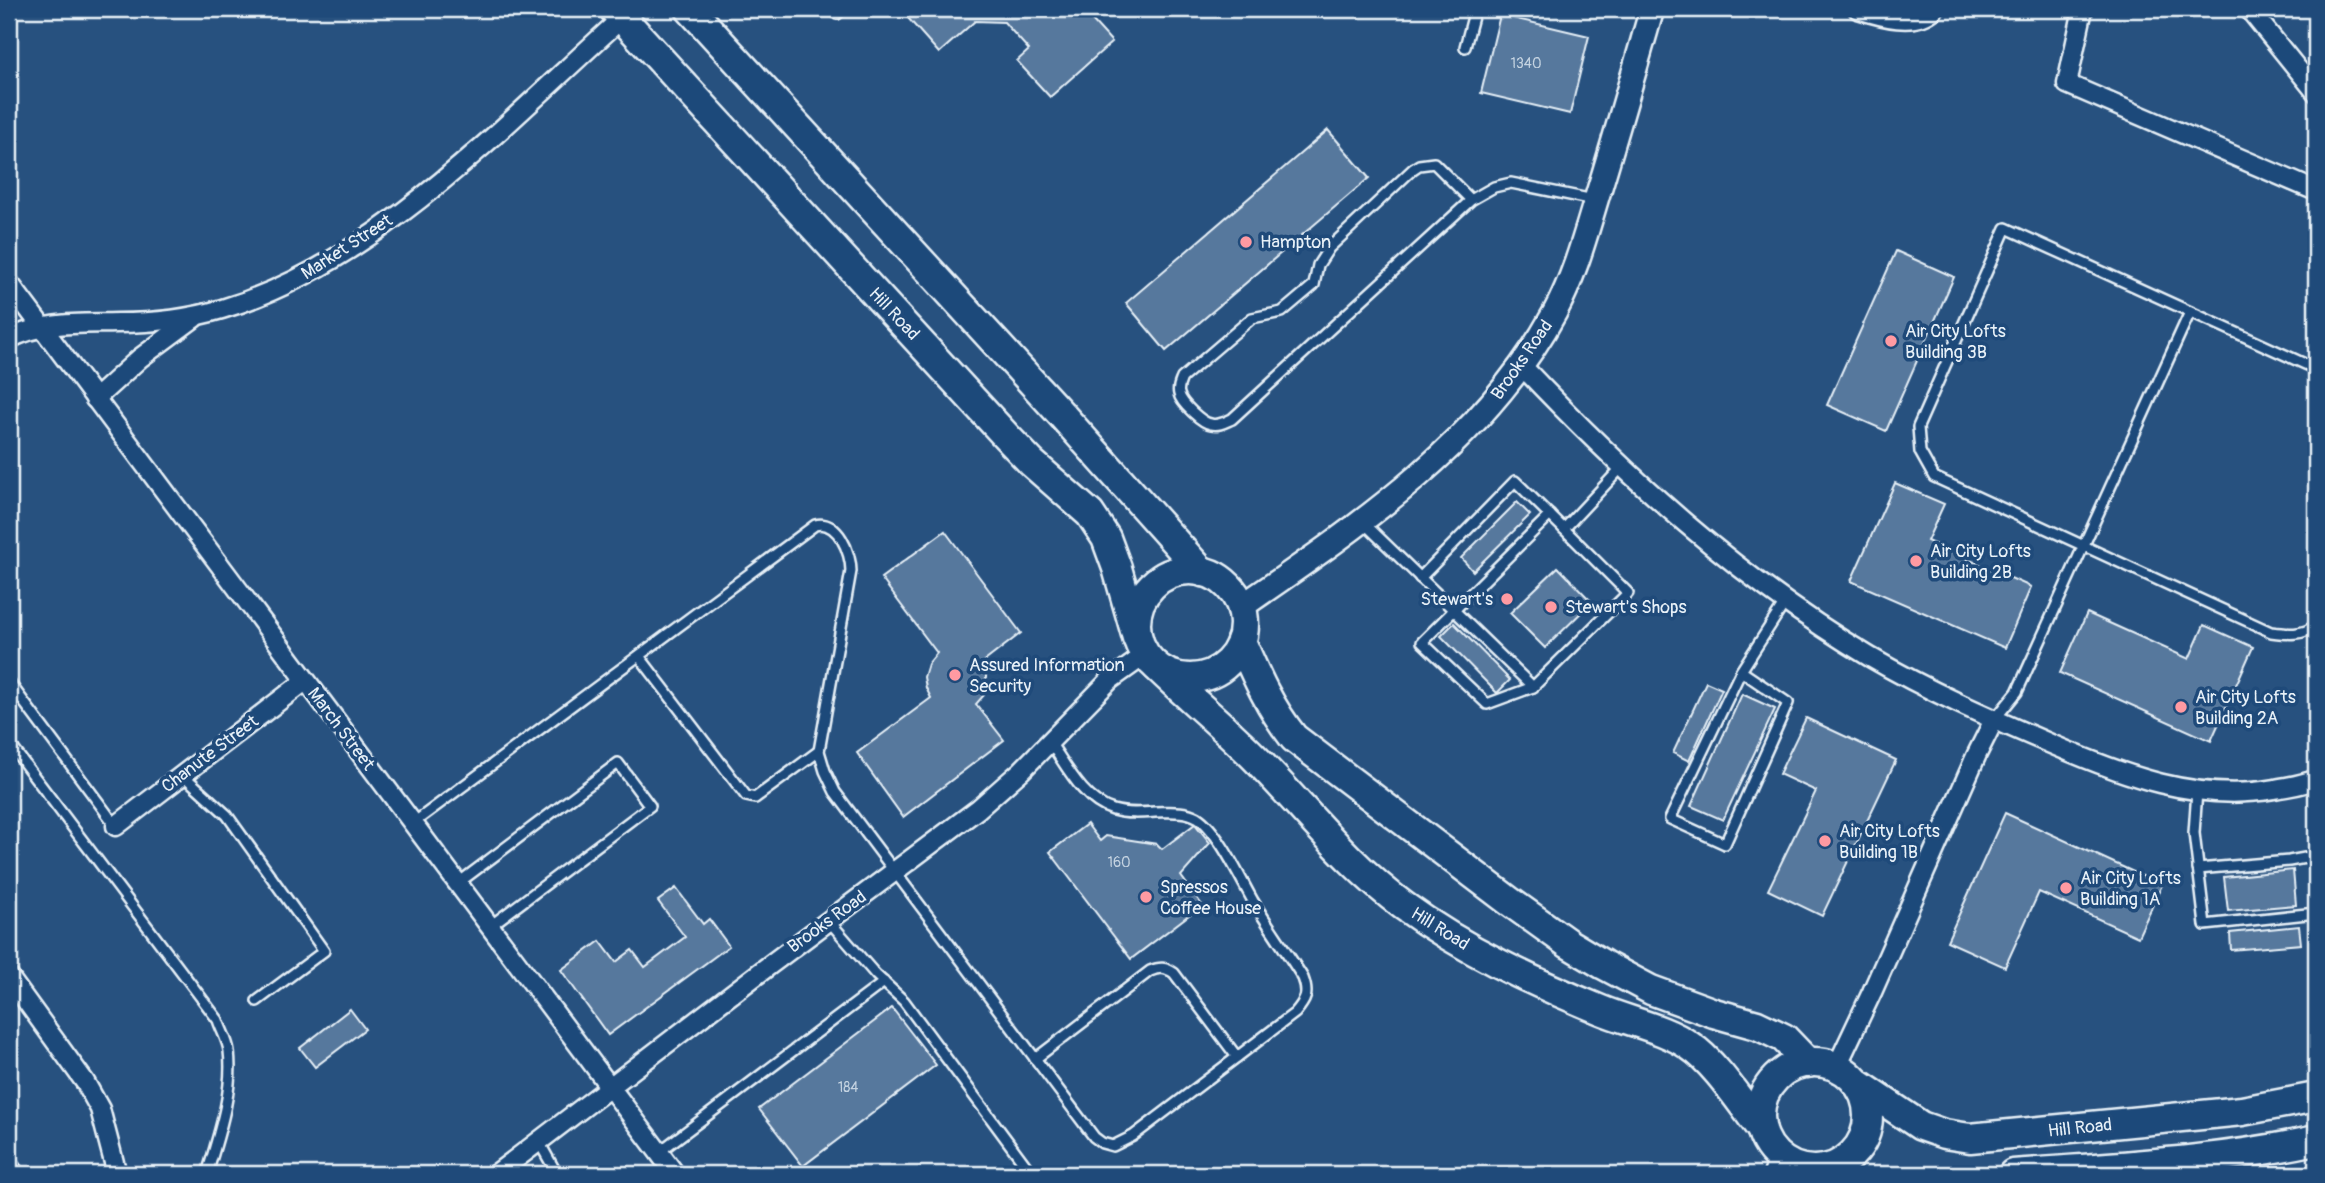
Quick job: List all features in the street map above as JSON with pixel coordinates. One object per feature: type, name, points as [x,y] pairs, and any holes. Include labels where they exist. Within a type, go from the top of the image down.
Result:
[{"type":"main road","points":[[690,9],[1202,572]]},
{"type":"main road","name":"Hill Road","points":[[618,13],[1015,446],[1090,514],[1111,550],[1146,653],[1257,759],[1324,834],[1404,906],[1453,938],[1562,994],[1660,1031],[1690,1046],[1713,1069],[1762,1130]]},
{"type":"main road","points":[[1183,570],[1202,572],[1219,579],[1232,591],[1241,607],[1244,624],[1241,641],[1233,656],[1220,668],[1205,676],[1188,678],[1172,675],[1146,653],[1136,620],[1140,602],[1151,587],[1166,576],[1183,570]]},
{"type":"main road","points":[[1241,641],[1264,694],[1294,738],[1509,901],[1604,965],[1651,990],[1757,1025],[1784,1038],[1808,1063]]},
{"type":"main road","points":[[1808,1063],[1827,1064],[1847,1075],[1866,1098],[1866,1132],[1858,1148],[1846,1160],[1822,1172],[1779,1167],[1762,1130],[1760,1112],[1765,1094],[1776,1079],[1791,1068],[1808,1063]]},
{"type":"main road","name":"Hill Road","points":[[1847,1075],[1921,1126],[1944,1134],[1970,1138],[2242,1111],[2316,1097]]},
{"type":"main road","points":[[2013,1174],[2195,1159],[2273,1150],[2316,1140]]},
{"type":"street","points":[[1858,9],[1882,16],[1913,19],[1934,9]]},
{"type":"street","points":[[2083,9],[2067,84],[2316,191]]},
{"type":"street","points":[[2249,9],[2316,92]]},
{"type":"street","name":"Brooks Road","points":[[1241,607],[1321,552],[1408,486],[1476,422],[1522,366],[1556,310],[1582,246],[1649,10]]},
{"type":"street","name":"Market Street","points":[[9,340],[23,332],[67,322],[120,323],[167,320],[200,314],[223,309],[302,277],[375,232],[454,170],[618,13]]},
{"type":"street","name":"March Street","points":[[9,283],[675,1174]]},
{"type":"street","points":[[95,399],[140,358],[200,314]]},
{"type":"street","points":[[1522,366],[1622,467],[1690,528],[1786,601],[1872,657],[1924,686],[1994,720],[2100,765],[2150,782],[2197,792],[2246,794],[2304,784],[2316,779]]},
{"type":"street","name":"Brooks Road","points":[[496,1174],[978,809],[1021,771],[1110,680],[1146,653]]},
{"type":"street","name":"Chanute Street","points":[[116,826],[304,681]]},
{"type":"street","points":[[1847,1075],[1872,992],[1994,720]]},
{"type":"street","points":[[9,977],[85,1082],[100,1109],[117,1174]]},
{"type":"lane","points":[[1465,47],[1475,9]]},
{"type":"lane","points":[[1472,200],[1434,163],[1419,165],[1413,169],[1329,248],[1318,265],[1314,285],[1282,312],[1252,318],[1182,378],[1178,387],[1179,396],[1200,419],[1210,425],[1221,425],[1232,419],[1472,200],[1494,187],[1511,183],[1596,200]]},
{"type":"lane","points":[[2316,369],[2006,228],[1918,428],[1920,452],[1934,477],[2270,632],[2293,634],[2316,625]]},
{"type":"lane","points":[[1994,720],[2017,692],[2190,312]]},
{"type":"lane","points":[[1564,529],[1622,467]]},
{"type":"lane","points":[[1420,578],[1515,481],[1550,515],[1628,593],[1533,687],[1487,704],[1422,642],[1550,515]]},
{"type":"lane","points":[[1362,521],[1533,687]]},
{"type":"lane","points":[[412,824],[815,525],[822,523],[829,526],[848,550],[851,570],[819,751],[825,771],[835,792],[1094,1137],[1113,1146],[1133,1136],[1295,1013],[1306,1000],[1308,989],[1252,900],[1238,871],[1204,823],[1196,816],[1183,812],[1125,813],[1096,803],[1084,791],[1049,741]]},
{"type":"lane","points":[[1741,671],[1788,703],[1725,844],[1670,819],[1741,671],[1786,601]]},
{"type":"lane","points":[[639,656],[746,796],[759,796],[819,751]]},
{"type":"lane","points":[[9,682],[116,826]]},
{"type":"lane","points":[[9,743],[218,1020],[229,1050],[228,1088],[207,1174]]},
{"type":"lane","points":[[457,884],[618,763],[650,806],[489,927]]},
{"type":"lane","points":[[182,775],[227,815],[324,951],[257,1000]]},
{"type":"lane","points":[[2197,792],[2194,833],[2205,925],[2316,913]]},
{"type":"lane","points":[[2198,869],[2316,856]]},
{"type":"lane","points":[[829,921],[904,1001],[1032,1174]]},
{"type":"lane","points":[[1035,1059],[1150,971],[1160,967],[1174,973],[1237,1057]]},
{"type":"lane","points":[[659,1152],[884,982]]},
{"type":"lane","points":[[539,1142],[557,1174]]},
{"type":"lane","points":[[9,1160],[20,1174]]},
{"type":"building","points":[[900,9],[1082,9],[1112,42],[1050,97],[1017,61],[1029,50],[1004,22],[975,21],[939,53]]},
{"type":"building","points":[[1500,15],[1589,36],[1570,114],[1481,93]]},
{"type":"building","points":[[1328,130],[1369,178],[1166,351],[1126,303]]},
{"type":"building","name":"Air City Lofts Building 3B","points":[[1896,251],[1954,277],[1886,431],[1827,405]]},
{"type":"building","name":"Air City Lofts Building 2B","points":[[1895,483],[1944,504],[1927,541],[2031,587],[2005,648],[1851,581]]},
{"type":"building","points":[[1517,502],[1530,515],[1473,571],[1461,558]]},
{"type":"building","name":"Assured Information Security","points":[[945,531],[1021,633],[981,664],[986,673],[986,684],[984,695],[976,704],[1004,740],[903,817],[857,753],[931,698],[924,677],[928,664],[937,653],[881,578]]},
{"type":"building","name":"Stewart's Shops","points":[[1558,567],[1592,602],[1545,648],[1510,613]]},
{"type":"building","name":"Air City Lofts Building 2A","points":[[2087,613],[2189,659],[2204,625],[2253,647],[2211,741],[2060,673]]},
{"type":"building","points":[[1454,623],[1510,680],[1497,693],[1441,636]]},
{"type":"building","points":[[1706,682],[1722,689],[1689,761],[1673,753]]},
{"type":"building","points":[[1742,694],[1775,709],[1723,820],[1691,806]]},
{"type":"building","name":"Air City Lofts Building 1B","points":[[1806,718],[1896,760],[1822,916],[1768,890],[1816,791],[1779,774]]},
{"type":"building","name":"Air City Lofts Building 1A","points":[[2005,813],[2162,885],[2138,937],[2039,892],[2005,967],[1947,941]]},
{"type":"building","points":[[1087,824],[1100,841],[1106,836],[1157,844],[1162,849],[1195,824],[1210,843],[1181,876],[1202,905],[1131,959],[1050,852]]},
{"type":"building","points":[[2316,865],[2316,901],[2315,901],[2309,867]]},
{"type":"building","points":[[2293,870],[2296,905],[2228,911],[2224,877]]},
{"type":"building","points":[[676,888],[703,924],[709,919],[729,946],[608,1035],[561,970],[600,941],[616,962],[632,950],[645,967],[685,937],[658,901]]},
{"type":"building","points":[[2299,926],[2301,944],[2231,950],[2230,933]]},
{"type":"building","points":[[892,1008],[936,1065],[803,1166],[759,1109]]},
{"type":"building","points":[[350,1009],[365,1029],[315,1067],[300,1048]]},
{"type":"place","name":"Hampton","points":[[1246,242]]},
{"type":"place","name":"Air City Lofts Building 3B","points":[[1891,341]]},
{"type":"place","name":"Air City Lofts Building 2B","points":[[1916,561]]},
{"type":"place","name":"Stewart's","points":[[1507,599]]},
{"type":"place","name":"Stewart's Shops","points":[[1551,607]]},
{"type":"place","name":"Assured Information Security","points":[[955,675]]},
{"type":"place","name":"Air City Lofts Building 2A","points":[[2181,707]]},
{"type":"place","name":"Air City Lofts Building 1B","points":[[1825,841]]},
{"type":"place","name":"Air City Lofts Building 1A","points":[[2066,888]]},
{"type":"place","name":"Spressos Coffee House","points":[[1146,897]]}]
